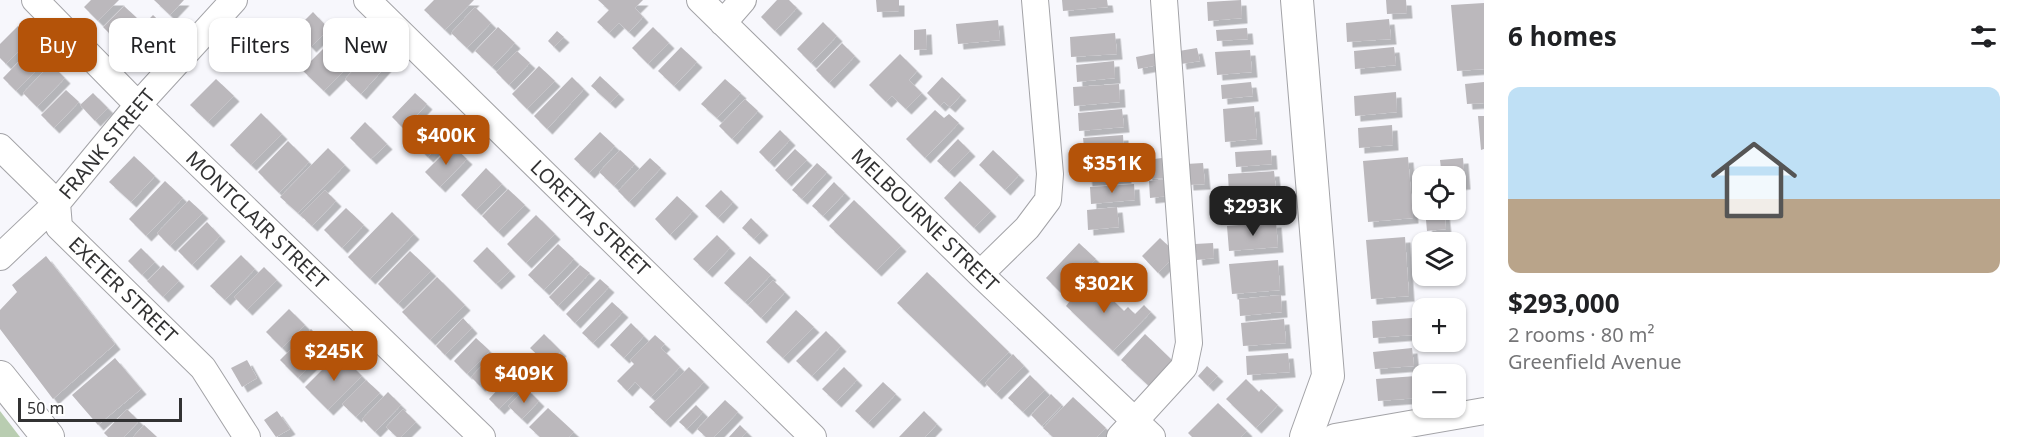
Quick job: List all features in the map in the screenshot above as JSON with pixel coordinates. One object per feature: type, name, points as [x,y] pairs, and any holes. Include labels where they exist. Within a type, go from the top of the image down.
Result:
[{"type":"main road","points":[[1297,0],[1328,376],[1306,437]]},
{"type":"main road","points":[[0,377],[48,437]]},
{"type":"street","name":"MONTCLAIR STREET","points":[[35,0],[138,105],[482,437]]},
{"type":"street","name":"FRANK STREET","points":[[0,257],[57,203],[138,105],[234,0]]},
{"type":"street","name":"LORETTA STREET","points":[[367,0],[813,437]]},
{"type":"street","name":"MELBOURNE STREET","points":[[700,0],[980,274],[1136,431]]},
{"type":"street","points":[[723,23],[743,0]]},
{"type":"street","points":[[980,274],[1027,228],[1048,200],[1050,174],[1035,0]]},
{"type":"street","points":[[1136,431],[1184,368],[1189,343],[1164,0]]},
{"type":"street","points":[[0,147],[57,203]]},
{"type":"street","name":"EXETER STREET","points":[[57,203],[59,227],[203,368],[247,437]]},
{"type":"street","points":[[1335,437],[1484,411]]},
{"type":"green space","points":[[0,411],[20,437],[0,437]]},
{"type":"building","points":[[91,0],[119,0],[98,21],[84,7]]},
{"type":"building","points":[[154,0],[184,0],[170,15]]},
{"type":"building","points":[[434,0],[474,0],[445,30],[424,10]]},
{"type":"building","points":[[598,0],[643,0],[635,8],[643,17],[629,32],[619,23],[609,33],[597,22],[609,10]]},
{"type":"building","points":[[777,0],[789,0],[797,8],[775,31],[761,17]]},
{"type":"building","points":[[876,0],[899,0],[899,11],[877,12]]},
{"type":"building","points":[[1062,0],[1107,0],[1108,7],[1063,11]]},
{"type":"building","points":[[1241,0],[1242,18],[1208,21],[1207,2]]},
{"type":"building","points":[[1386,0],[1406,0],[1407,13],[1387,14]]},
{"type":"building","points":[[1484,3],[1484,69],[1457,71],[1451,5]]},
{"type":"building","points":[[124,6],[137,18],[112,18]]},
{"type":"building","points":[[475,7],[491,23],[467,48],[451,33]]},
{"type":"building","points":[[313,12],[323,23],[323,35],[311,47],[311,18],[307,18]]},
{"type":"building","points":[[1389,19],[1391,39],[1347,42],[1346,23]]},
{"type":"building","points":[[998,20],[1000,40],[958,44],[956,24]]},
{"type":"building","points":[[109,21],[109,33],[103,27]]},
{"type":"building","points":[[823,22],[837,36],[811,63],[797,49]]},
{"type":"building","points":[[18,26],[18,52],[6,64],[0,58],[0,44]]},
{"type":"building","points":[[498,27],[515,43],[492,67],[475,51]]},
{"type":"building","points":[[653,27],[669,43],[648,64],[632,48]]},
{"type":"building","points":[[1247,28],[1248,39],[1217,41],[1216,30]]},
{"type":"building","points":[[926,29],[927,49],[914,50],[914,30]]},
{"type":"building","points":[[557,31],[564,37],[554,47],[548,41]]},
{"type":"building","points":[[1115,33],[1117,54],[1071,57],[1070,37]]},
{"type":"building","points":[[842,43],[855,56],[829,83],[816,70]]},
{"type":"building","points":[[681,47],[697,62],[674,86],[658,71]]},
{"type":"building","points":[[1394,47],[1396,65],[1355,69],[1354,51]]},
{"type":"building","points":[[1197,48],[1200,61],[1181,64],[1179,51]]},
{"type":"building","points":[[323,49],[323,72],[343,72],[324,91],[304,72],[311,72],[311,61]]},
{"type":"building","points":[[1250,50],[1252,72],[1217,75],[1215,52]]},
{"type":"building","points":[[517,51],[530,63],[509,85],[496,72]]},
{"type":"building","points":[[1156,53],[1158,65],[1138,69],[1136,57]]},
{"type":"building","points":[[900,54],[917,71],[909,80],[922,93],[906,109],[892,96],[886,102],[869,85]]},
{"type":"building","points":[[1114,61],[1115,78],[1077,82],[1076,65]]},
{"type":"building","points":[[18,62],[18,72],[35,72],[16,91],[3,78]]},
{"type":"building","points":[[539,66],[555,81],[527,109],[512,94]]},
{"type":"building","points":[[43,72],[59,72],[65,78],[37,107],[23,93]]},
{"type":"building","points":[[352,72],[381,72],[361,94],[345,79]]},
{"type":"building","points":[[600,76],[619,94],[610,103],[591,86]]},
{"type":"building","points":[[572,77],[584,89],[547,129],[534,116]]},
{"type":"building","points":[[942,77],[961,95],[950,107],[944,102],[940,106],[927,93]]},
{"type":"building","points":[[216,79],[234,96],[208,122],[190,105]]},
{"type":"building","points":[[725,79],[741,93],[717,118],[701,104]]},
{"type":"building","points":[[1251,82],[1253,96],[1222,99],[1221,85]]},
{"type":"building","points":[[1484,82],[1484,103],[1467,104],[1465,84]]},
{"type":"building","points":[[1119,84],[1120,102],[1074,106],[1073,87]]},
{"type":"building","points":[[66,90],[79,102],[54,128],[41,115]]},
{"type":"building","points":[[1396,92],[1397,112],[1355,116],[1354,96]]},
{"type":"building","points":[[93,93],[108,108],[95,121],[80,105]]},
{"type":"building","points":[[415,93],[427,104],[404,129],[392,117]]},
{"type":"building","points":[[745,99],[758,111],[732,139],[719,126]]},
{"type":"building","points":[[1254,106],[1257,139],[1225,142],[1223,109]]},
{"type":"building","points":[[1122,109],[1124,127],[1079,131],[1078,113]]},
{"type":"building","points":[[935,110],[944,118],[949,114],[959,123],[925,158],[906,139]]},
{"type":"building","points":[[261,113],[282,134],[251,165],[230,145]]},
{"type":"building","points":[[1478,116],[1484,116],[1484,149],[1481,150]]},
{"type":"building","points":[[428,121],[446,138],[428,157],[410,140]]},
{"type":"building","points":[[365,122],[387,144],[371,159],[350,138]]},
{"type":"building","points":[[1392,125],[1393,145],[1359,148],[1358,128]]},
{"type":"building","points":[[780,130],[790,140],[769,162],[759,152]]},
{"type":"building","points":[[600,132],[615,146],[589,173],[574,159]]},
{"type":"building","points":[[1123,135],[1124,152],[1085,156],[1083,138]]},
{"type":"building","points":[[958,139],[970,151],[949,172],[937,161]]},
{"type":"building","points":[[288,141],[309,162],[279,193],[258,172]]},
{"type":"building","points":[[452,145],[467,159],[440,187],[425,172]]},
{"type":"building","points":[[328,148],[345,165],[298,213],[280,197]]},
{"type":"building","points":[[795,149],[807,160],[786,181],[775,170]]},
{"type":"building","points":[[620,150],[635,164],[614,186],[599,172]]},
{"type":"building","points":[[993,150],[1019,175],[1005,190],[979,165]]},
{"type":"building","points":[[1271,150],[1272,164],[1236,167],[1235,152]]},
{"type":"building","points":[[134,156],[155,176],[131,202],[109,182]]},
{"type":"building","points":[[1408,157],[1412,218],[1368,222],[1363,161]]},
{"type":"building","points":[[650,158],[661,168],[629,202],[618,191]]},
{"type":"building","points":[[1162,158],[1163,178],[1147,179],[1146,160]]},
{"type":"building","points":[[1463,158],[1464,166],[1441,166],[1440,160]]},
{"type":"building","points":[[1124,161],[1126,178],[1087,181],[1085,164]]},
{"type":"building","points":[[817,163],[827,172],[802,199],[792,190]]},
{"type":"building","points":[[1203,163],[1205,184],[1188,185],[1186,164]]},
{"type":"building","points":[[486,168],[502,184],[476,210],[461,195]]},
{"type":"building","points":[[1274,171],[1276,190],[1229,194],[1228,174]]},
{"type":"building","points":[[1167,179],[1168,196],[1150,198],[1149,181]]},
{"type":"building","points":[[165,181],[183,198],[146,236],[129,219]]},
{"type":"building","points":[[960,181],[991,211],[974,228],[944,198]]},
{"type":"building","points":[[834,182],[845,193],[823,216],[812,206]]},
{"type":"building","points":[[1134,184],[1135,200],[1091,204],[1090,187]]},
{"type":"building","points":[[508,189],[525,205],[498,232],[482,216]]},
{"type":"building","points":[[325,190],[336,201],[312,226],[300,215]]},
{"type":"building","points":[[721,190],[733,202],[718,218],[705,206]]},
{"type":"building","points":[[677,196],[693,211],[670,235],[655,219]]},
{"type":"building","points":[[1276,197],[1277,214],[1235,218],[1234,201]]},
{"type":"building","points":[[189,200],[203,213],[170,246],[157,233]]},
{"type":"building","points":[[854,200],[901,246],[876,271],[829,226]]},
{"type":"building","points":[[1117,207],[1119,227],[1088,230],[1087,210]]},
{"type":"building","points":[[346,208],[364,225],[342,248],[324,230]]},
{"type":"building","points":[[392,212],[414,234],[370,279],[348,257]]},
{"type":"building","points":[[536,215],[555,234],[526,263],[507,244]]},
{"type":"building","points":[[751,218],[763,230],[754,239],[742,228]]},
{"type":"building","points":[[1426,220],[1445,220],[1446,229],[1427,231]]},
{"type":"building","points":[[207,222],[220,236],[192,265],[178,251]]},
{"type":"building","points":[[1276,222],[1278,247],[1229,251],[1227,226]]},
{"type":"building","points":[[717,235],[730,248],[707,272],[693,259]]},
{"type":"building","points":[[1405,237],[1409,296],[1371,299],[1366,240]]},
{"type":"building","points":[[1160,238],[1177,254],[1158,273],[1142,256]]},
{"type":"building","points":[[1079,243],[1096,259],[1062,294],[1046,278]]},
{"type":"building","points":[[1213,243],[1214,258],[1197,260],[1195,244]]},
{"type":"building","points":[[558,244],[574,259],[544,290],[528,275]]},
{"type":"building","points":[[487,247],[510,271],[496,284],[473,261]]},
{"type":"building","points":[[141,248],[155,262],[142,275],[128,261]]},
{"type":"building","points":[[410,251],[431,271],[398,304],[378,284]]},
{"type":"building","points":[[241,255],[255,269],[225,300],[210,286]]},
{"type":"building","points":[[46,256],[115,344],[53,399],[0,329],[0,310],[17,292],[12,285]]},
{"type":"building","points":[[750,256],[771,275],[745,302],[724,283]]},
{"type":"building","points":[[1278,260],[1280,290],[1232,294],[1229,264]]},
{"type":"building","points":[[163,265],[179,281],[163,297],[147,281]]},
{"type":"building","points":[[580,265],[590,273],[558,306],[549,297]]},
{"type":"building","points":[[264,267],[277,280],[247,310],[234,297]]},
{"type":"building","points":[[927,272],[1009,352],[979,382],[897,303]]},
{"type":"building","points":[[1088,276],[1124,311],[1128,307],[1135,314],[1144,305],[1151,312],[1113,351],[1066,306],[1070,301],[1067,298]]},
{"type":"building","points":[[437,277],[465,305],[430,340],[402,312]]},
{"type":"building","points":[[600,279],[609,287],[575,323],[566,314]]},
{"type":"building","points":[[773,280],[785,292],[761,318],[748,305]]},
{"type":"building","points":[[1281,295],[1282,312],[1240,316],[1239,299]]},
{"type":"building","points":[[612,302],[623,312],[593,343],[582,333]]},
{"type":"building","points":[[289,309],[305,325],[282,348],[266,332]]},
{"type":"building","points":[[796,310],[814,327],[783,358],[766,342]]},
{"type":"building","points":[[463,318],[472,328],[445,355],[436,346]]},
{"type":"building","points":[[1412,318],[1412,335],[1373,338],[1372,321]]},
{"type":"building","points":[[1284,319],[1286,343],[1243,346],[1241,323]]},
{"type":"building","points":[[631,323],[644,336],[624,358],[610,345]]},
{"type":"building","points":[[311,329],[329,347],[298,378],[280,360]]},
{"type":"building","points":[[826,331],[841,346],[812,376],[796,361]]},
{"type":"building","points":[[544,334],[561,351],[548,365],[530,348]]},
{"type":"building","points":[[1145,334],[1174,362],[1150,387],[1121,360]]},
{"type":"building","points":[[655,335],[665,344],[661,348],[680,367],[651,397],[635,382],[627,391],[617,381],[634,364],[630,360]]},
{"type":"building","points":[[476,338],[490,351],[467,374],[454,361]]},
{"type":"building","points":[[1412,348],[1414,364],[1412,366],[1375,369],[1373,352]]},
{"type":"building","points":[[339,353],[362,376],[328,410],[305,387]]},
{"type":"building","points":[[494,353],[503,362],[480,386],[471,377]]},
{"type":"building","points":[[1288,353],[1290,372],[1247,375],[1246,356]]},
{"type":"building","points":[[1013,354],[1024,366],[996,394],[985,383]]},
{"type":"building","points":[[115,358],[141,389],[98,425],[72,395]]},
{"type":"building","points":[[247,360],[257,378],[242,387],[231,368]]},
{"type":"building","points":[[1207,366],[1218,376],[1208,386],[1198,376]]},
{"type":"building","points":[[689,367],[704,382],[665,422],[649,407]]},
{"type":"building","points":[[844,367],[857,380],[836,402],[822,389]]},
{"type":"building","points":[[1030,375],[1045,390],[1023,412],[1008,398]]},
{"type":"building","points":[[510,376],[521,387],[499,409],[489,399]]},
{"type":"building","points":[[1412,376],[1412,398],[1378,401],[1376,379]]},
{"type":"building","points":[[1246,379],[1259,392],[1261,389],[1278,405],[1256,428],[1226,399]]},
{"type":"building","points":[[366,380],[380,393],[356,417],[342,404]]},
{"type":"building","points":[[883,382],[896,394],[868,423],[855,411]]},
{"type":"building","points":[[526,388],[539,401],[522,419],[508,406]]},
{"type":"building","points":[[388,392],[401,405],[375,432],[362,419]]},
{"type":"building","points":[[1051,394],[1062,405],[1042,426],[1031,415]]},
{"type":"building","points":[[1073,397],[1106,428],[1097,437],[1053,437],[1043,428]]},
{"type":"building","points":[[725,400],[738,412],[714,437],[706,437],[697,429]]},
{"type":"building","points":[[1218,403],[1247,431],[1241,437],[1192,437],[1188,433]]},
{"type":"building","points":[[696,405],[703,412],[687,429],[679,422]]},
{"type":"building","points":[[548,408],[574,432],[569,437],[540,437],[529,427]]},
{"type":"building","points":[[127,409],[139,421],[124,437],[108,437],[104,433]]},
{"type":"building","points":[[403,409],[416,422],[401,437],[397,437],[386,427]]},
{"type":"building","points":[[277,411],[290,429],[276,437],[264,420]]},
{"type":"building","points":[[924,411],[937,424],[925,437],[899,437]]},
{"type":"building","points":[[144,425],[157,437],[133,437]]},
{"type":"building","points":[[740,425],[747,432],[742,437],[729,437]]}]
